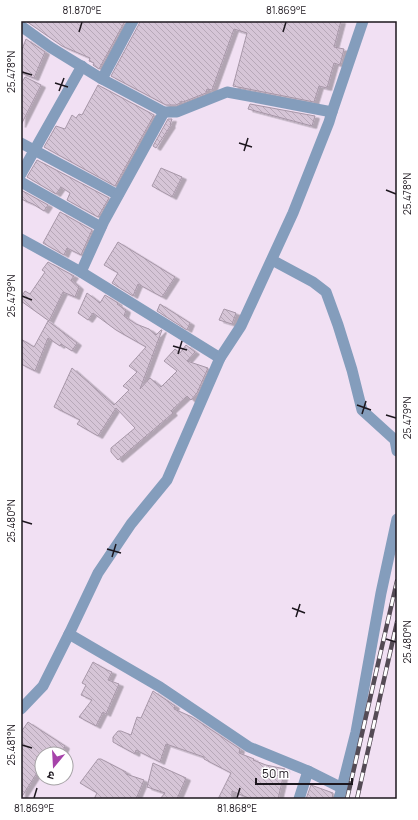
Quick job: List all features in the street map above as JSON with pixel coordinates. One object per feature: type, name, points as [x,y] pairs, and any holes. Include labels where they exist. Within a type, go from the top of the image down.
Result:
[{"type":"street","points":[[102,79],[133,21]]},
{"type":"street","points":[[21,709],[43,686],[98,573],[131,524],[167,480],[220,358],[241,326],[293,213],[329,122],[363,21]]},
{"type":"street","points":[[21,26],[50,47],[102,79],[164,112],[176,112],[227,92],[332,112]]},
{"type":"street","points":[[21,174],[82,66]]},
{"type":"street","points":[[81,272],[101,227],[164,112]]},
{"type":"street","points":[[21,143],[118,195]]},
{"type":"street","points":[[21,182],[101,227]]},
{"type":"street","points":[[21,239],[81,272],[220,358]]},
{"type":"street","points":[[272,260],[313,282],[326,292],[352,370],[362,410],[395,440],[397,451]]},
{"type":"street","points":[[339,799],[356,732],[397,519]]},
{"type":"street","points":[[69,634],[160,687],[249,747],[308,771],[342,788]]},
{"type":"street","points":[[299,799],[308,771]]},
{"type":"building","points":[[26,21],[125,21],[99,69],[93,65],[94,63],[89,61],[90,58],[62,46]]},
{"type":"building","points":[[140,21],[341,21],[334,47],[344,49],[340,65],[334,63],[327,88],[319,86],[314,102],[233,86],[247,33],[234,29],[212,90],[207,89],[206,93],[183,102],[181,101],[176,105],[166,105],[111,76]]},
{"type":"building","points":[[26,39],[45,52],[34,78],[21,73],[21,52]]},
{"type":"building","points":[[25,77],[41,85],[21,125],[21,84]]},
{"type":"building","points":[[98,85],[154,115],[115,186],[44,147],[56,126],[65,129],[72,115],[76,118],[79,114],[82,115]]},
{"type":"building","points":[[250,104],[315,116],[312,126],[248,109]]},
{"type":"building","points":[[168,119],[172,119],[171,125],[156,148],[153,146]]},
{"type":"building","points":[[37,160],[109,198],[98,217],[67,200],[70,193],[61,187],[56,194],[27,177]]},
{"type":"building","points":[[161,168],[182,177],[172,197],[152,186]]},
{"type":"building","points":[[21,190],[48,205],[44,211],[21,199]]},
{"type":"building","points":[[60,212],[92,230],[81,255],[67,248],[64,255],[43,243]]},
{"type":"building","points":[[118,242],[175,277],[162,297],[138,284],[133,296],[112,283],[118,273],[104,265]]},
{"type":"building","points":[[48,262],[74,276],[71,280],[79,287],[75,297],[63,292],[49,321],[21,301],[21,297],[25,291],[30,294],[45,272],[42,270]]},
{"type":"building","points":[[87,293],[100,303],[105,295],[126,310],[124,316],[136,324],[149,329],[156,335],[162,330],[140,389],[150,378],[161,387],[177,371],[164,361],[175,349],[180,353],[186,345],[195,352],[187,361],[208,368],[197,393],[191,400],[187,396],[171,411],[173,413],[118,460],[111,452],[111,448],[135,428],[116,408],[98,436],[77,424],[80,420],[54,407],[72,368],[114,405],[129,390],[123,386],[137,372],[129,366],[146,347],[116,330],[93,313],[88,320],[78,313]]},
{"type":"building","points":[[160,304],[190,323],[187,330],[157,311]]},
{"type":"building","points":[[224,309],[236,313],[232,324],[219,320]]},
{"type":"building","points":[[48,321],[77,343],[72,351],[61,344],[60,346],[48,338],[35,371],[21,364],[21,339],[34,347]]},
{"type":"building","points":[[93,662],[112,672],[108,680],[119,684],[106,714],[103,712],[96,726],[79,717],[92,700],[81,695],[86,685],[82,683]]},
{"type":"building","points":[[153,691],[175,706],[174,709],[192,717],[240,749],[239,753],[266,765],[285,769],[278,799],[251,799],[232,791],[232,799],[218,799],[231,773],[204,759],[204,757],[166,744],[160,762],[136,750],[135,754],[113,742],[113,737],[118,731],[131,735],[137,717],[141,718]]},
{"type":"building","points":[[28,722],[65,746],[34,746],[34,778],[21,798],[21,732]]},
{"type":"building","points":[[98,759],[101,759],[126,772],[126,774],[144,780],[136,799],[94,799],[97,793],[80,783]]},
{"type":"building","points":[[153,763],[186,778],[177,799],[160,799],[165,793],[147,787]]},
{"type":"building","points":[[311,785],[333,793],[332,799],[306,799]]},
{"type":"railway","points":[[347,799],[397,581]]},
{"type":"railway","points":[[357,799],[397,622]]}]
